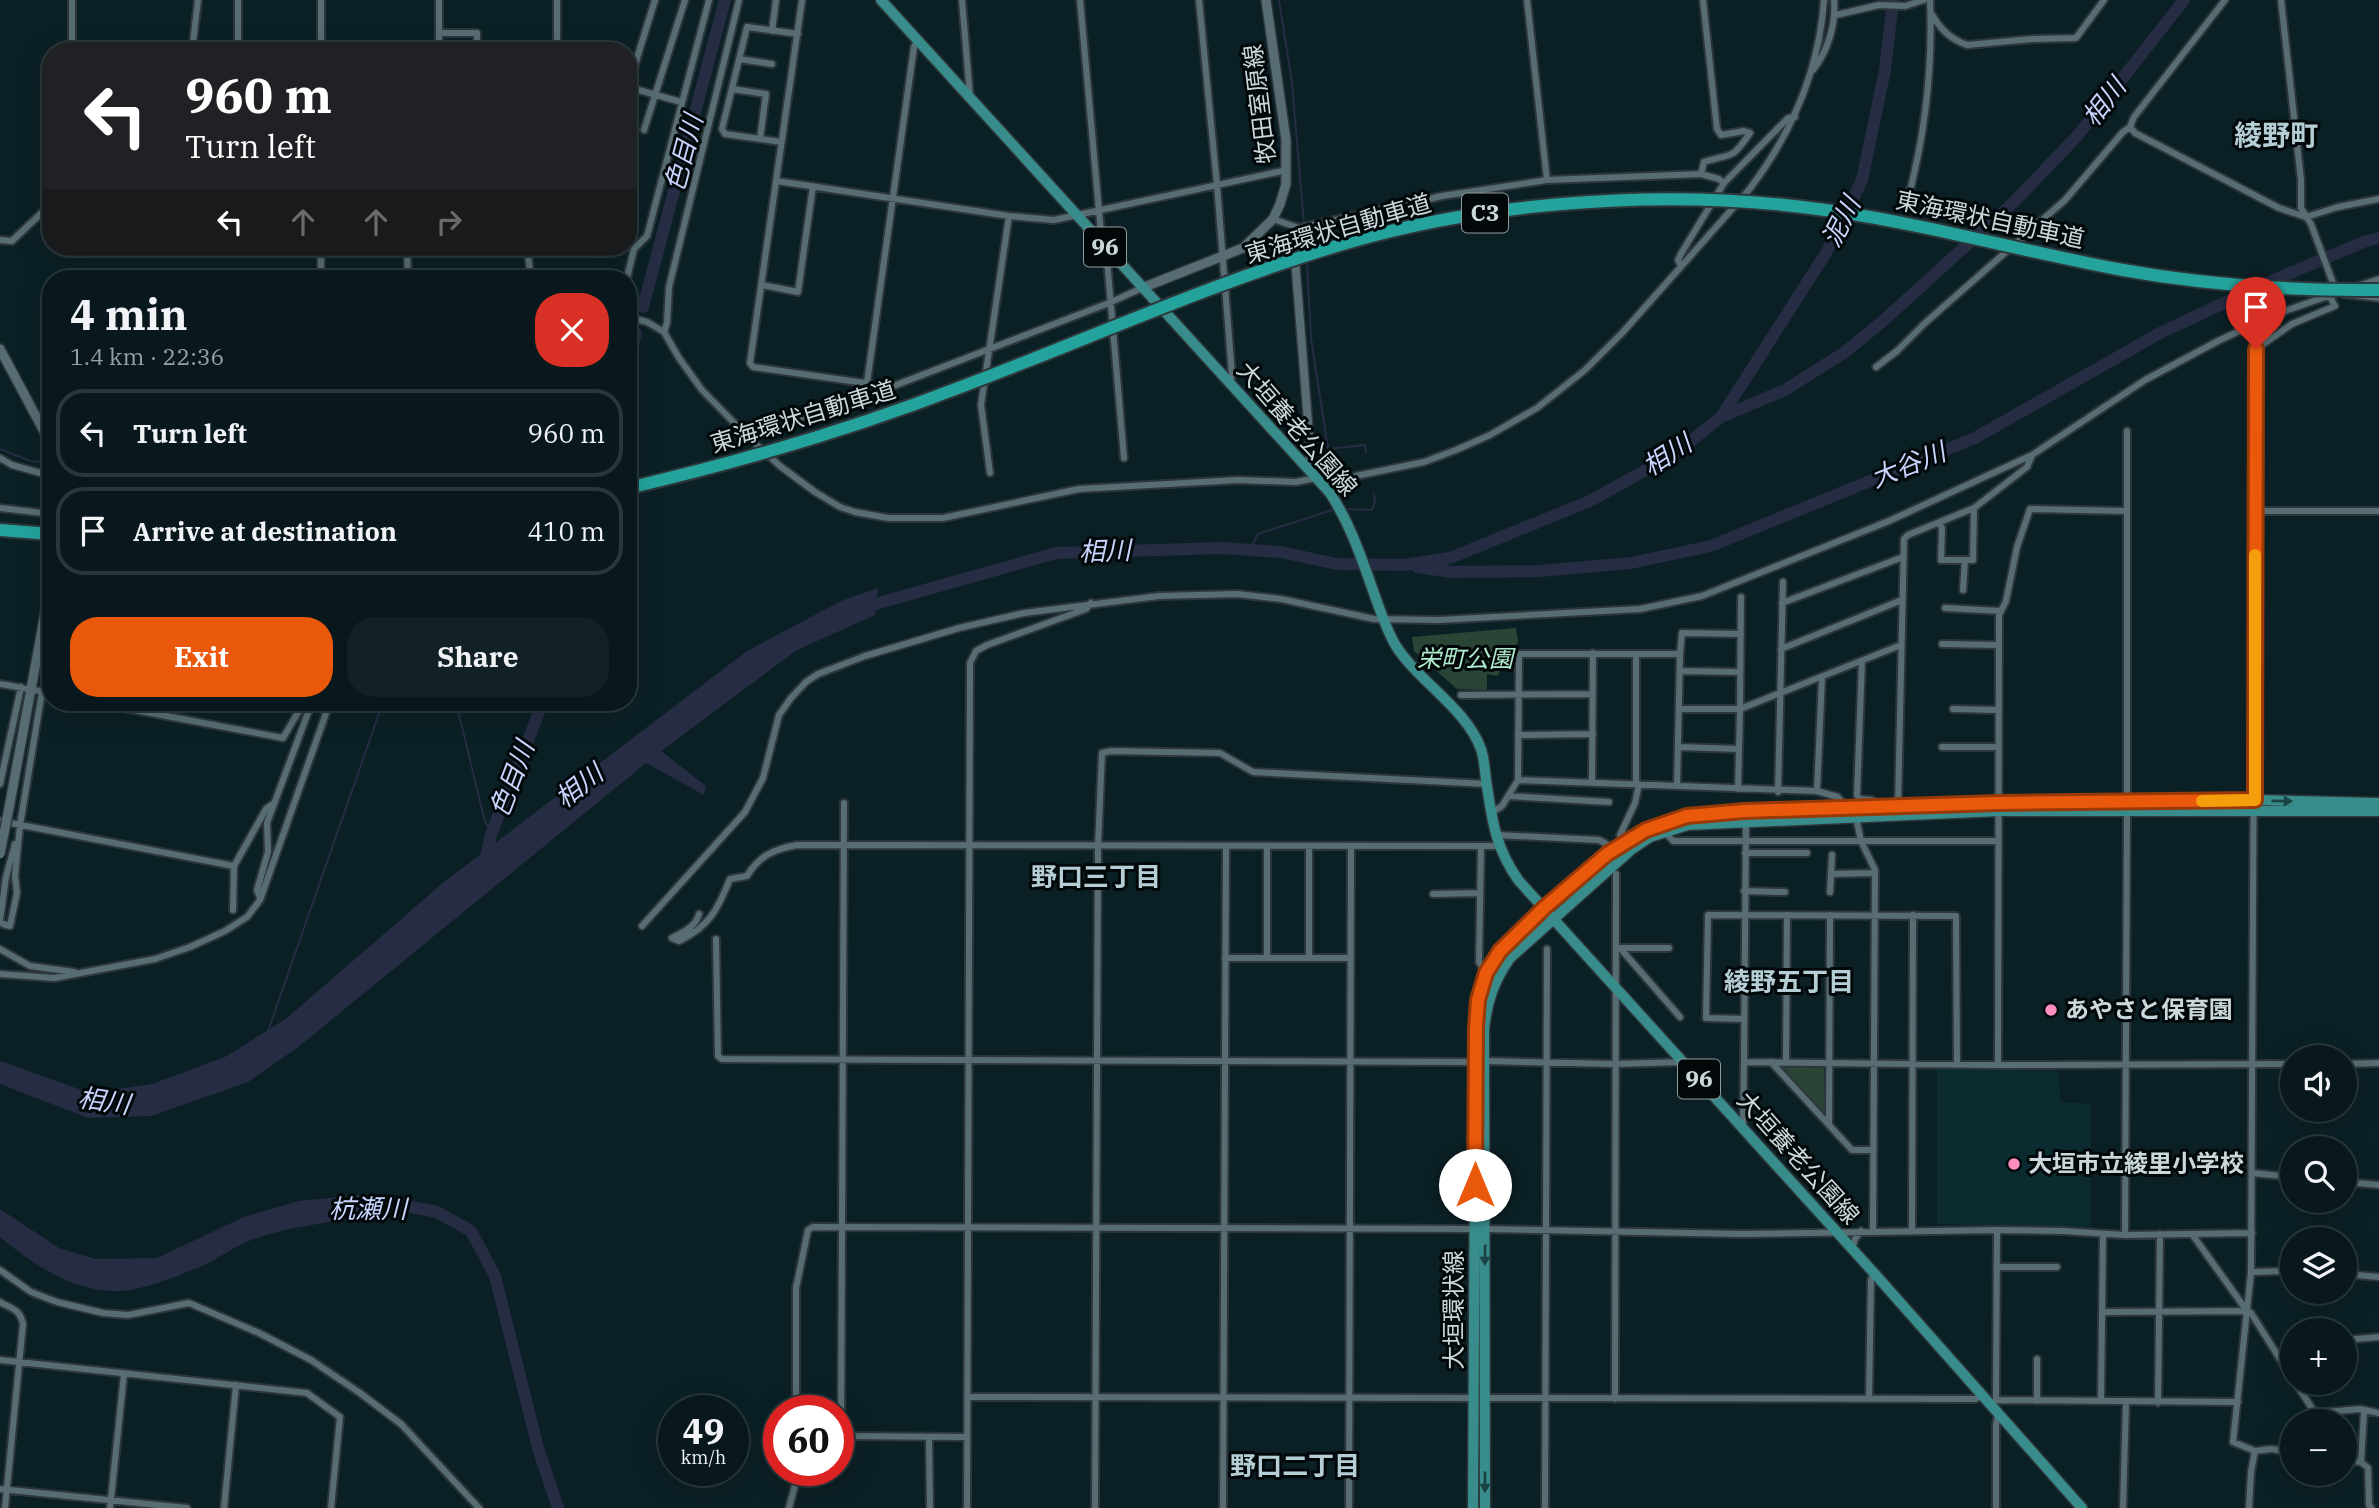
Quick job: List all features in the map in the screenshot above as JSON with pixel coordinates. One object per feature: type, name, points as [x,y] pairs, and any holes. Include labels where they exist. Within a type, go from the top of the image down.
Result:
[{"type":"highway","name":"東海環状自動車道","points":[[637,486],[749,458],[861,424],[981,380],[1202,292],[1310,254],[1409,227],[1511,209],[1651,199],[1779,205],[1884,219],[2171,278],[2297,289],[2379,290]]},
{"type":"highway","points":[[0,529],[42,534]]},
{"type":"main road","name":"大垣養老公園線","points":[[881,0],[1328,492],[1345,516],[1395,644],[1412,667],[1474,733],[1482,750],[1495,835],[1506,863],[1553,919],[1982,1396],[1993,1403],[1998,1415],[2082,1508]]},
{"type":"main road","name":"牧田室原線","points":[[1142,288],[1243,248],[1273,219],[1284,192],[1287,170],[1286,140],[1266,0]]},
{"type":"main road","points":[[0,349],[42,428]]},
{"type":"main road","points":[[0,854],[26,688],[42,620]]},
{"type":"main road","name":"大垣環状線","points":[[1480,1062],[1487,1003],[1496,977],[1510,958],[1615,862],[1650,837],[1688,825],[1746,822],[1879,806],[2127,806],[2255,800],[2379,803]]},
{"type":"main road","name":"大垣環状線","points":[[2127,806],[2255,813],[2379,811]]},
{"type":"main road","name":"大垣環状線","points":[[1485,1508],[1480,1398],[1478,1000],[1486,973],[1500,951],[1544,908],[1611,851],[1646,830],[1687,816],[1998,807]]},
{"type":"main road","name":"大垣環状線","points":[[1474,1508],[1480,1398]]},
{"type":"street","points":[[72,0],[72,42]]},
{"type":"street","points":[[193,42],[198,0]]},
{"type":"street","points":[[238,0],[238,42]]},
{"type":"street","points":[[321,0],[321,42]]},
{"type":"street","points":[[439,0],[439,42]]},
{"type":"street","points":[[557,0],[557,42]]},
{"type":"street","points":[[637,58],[655,0]]},
{"type":"street","points":[[644,130],[685,0]]},
{"type":"street","points":[[637,246],[647,236],[709,0]]},
{"type":"street","points":[[664,332],[669,287],[739,0]]},
{"type":"street","points":[[772,31],[776,0]]},
{"type":"street","points":[[802,0],[750,363],[753,367],[865,383]]},
{"type":"street","points":[[962,0],[970,96]]},
{"type":"street","points":[[1080,0],[1124,458]]},
{"type":"street","points":[[1199,0],[1223,256],[1232,375],[1230,384]]},
{"type":"street","points":[[1527,0],[1547,180]]},
{"type":"street","points":[[1701,174],[1704,162],[1737,152],[1749,133],[1744,131],[1721,135],[1717,129],[1703,0]]},
{"type":"street","points":[[1328,492],[1356,476],[1411,465],[1490,435],[1537,408],[1585,370],[1681,266],[1765,169],[1795,117],[1811,74],[1820,36],[1824,0]]},
{"type":"street","points":[[1811,74],[1822,58],[1836,15],[1834,0]]},
{"type":"street","points":[[1836,15],[1879,5],[1905,6],[1924,0]]},
{"type":"street","points":[[1908,199],[1924,129],[1929,82],[1930,0]]},
{"type":"street","points":[[1931,13],[1940,29],[1967,45],[2076,38],[2104,0]]},
{"type":"street","points":[[1876,366],[1897,351],[1925,323],[2065,200],[2130,127],[2134,117],[2225,0]]},
{"type":"street","points":[[2281,0],[2301,180],[2301,208],[2311,224],[2338,292],[2348,296],[2379,298]]},
{"type":"street","points":[[781,142],[725,134],[722,129],[747,27],[798,34]]},
{"type":"street","points":[[439,33],[477,33],[477,42]]},
{"type":"street","points":[[864,397],[914,47],[918,40]]},
{"type":"street","points":[[739,59],[772,64]]},
{"type":"street","points":[[637,89],[681,102]]},
{"type":"street","points":[[732,89],[766,94],[760,139]]},
{"type":"street","points":[[1681,266],[1678,260],[1682,252],[1724,183],[1788,118],[1795,117]]},
{"type":"street","points":[[2130,127],[2135,133],[2279,208],[2306,217],[2379,199]]},
{"type":"street","points":[[777,181],[1009,216],[1054,220],[1287,170]]},
{"type":"street","points":[[1273,219],[1296,231],[1442,196],[1547,180],[1701,174],[1724,183]]},
{"type":"street","points":[[762,285],[798,292],[813,186]]},
{"type":"street","points":[[0,240],[12,241],[42,213]]},
{"type":"street","points":[[990,473],[981,405],[1009,216]]},
{"type":"street","points":[[637,319],[664,332],[702,390],[750,439],[815,492],[840,507],[855,512],[888,518],[943,518],[1079,489],[1238,480],[1296,482],[1312,474],[1296,231]]},
{"type":"street","points":[[642,926],[745,812],[763,778],[779,715],[806,682],[818,674],[864,656],[959,628],[1024,613],[1160,596],[1237,594],[1281,599],[1374,620],[1383,617],[1439,620],[1640,609],[1702,596],[1889,521],[2032,455],[2145,380],[2234,333],[2276,314],[2379,279]]},
{"type":"street","points":[[777,425],[864,397],[1142,288]]},
{"type":"street","points":[[2280,1450],[2255,1451],[2234,1442],[2251,1272],[2252,1233],[2256,349],[2292,324],[2335,306],[2329,295]]},
{"type":"street","points":[[2125,1235],[2127,431]]},
{"type":"street","points":[[1898,806],[1904,539],[1974,508],[2027,467],[2032,455]]},
{"type":"street","points":[[0,458],[12,465],[42,473]]},
{"type":"street","points":[[0,508],[42,513]]},
{"type":"street","points":[[1939,523],[1941,560],[1973,561],[1974,508]]},
{"type":"street","points":[[1998,1065],[1999,615],[2007,601],[2017,547],[2030,509],[2126,511]]},
{"type":"street","points":[[2255,511],[2379,511]]},
{"type":"street","points":[[1782,603],[1903,557]]},
{"type":"street","points":[[1963,590],[1965,560]]},
{"type":"street","points":[[1777,792],[1783,582]]},
{"type":"street","points":[[1738,789],[1741,597]]},
{"type":"street","points":[[1781,649],[1902,600]]},
{"type":"street","points":[[967,1508],[970,663],[976,651],[987,645],[1086,609],[1090,603]]},
{"type":"street","points":[[1945,608],[2001,611]]},
{"type":"street","points":[[1677,786],[1682,633],[1741,635]]},
{"type":"street","points":[[1942,644],[1998,645]]},
{"type":"street","points":[[1679,709],[1740,709],[1902,645]]},
{"type":"street","points":[[1592,781],[1593,653]]},
{"type":"street","points":[[1491,813],[1502,806],[1518,780],[1519,654],[1680,654]]},
{"type":"street","points":[[1620,835],[1635,803],[1638,784],[1636,654]]},
{"type":"street","points":[[1862,661],[1857,794],[1859,799],[1872,800],[1879,806]]},
{"type":"street","points":[[1680,671],[1740,672]]},
{"type":"street","points":[[1817,791],[1822,677]]},
{"type":"street","points":[[0,684],[42,692],[20,825],[15,876],[17,893],[10,926],[1,922],[6,877],[20,825]]},
{"type":"street","points":[[0,784],[26,688]]},
{"type":"street","points":[[1461,695],[1593,694]]},
{"type":"street","points":[[1954,709],[1998,710]]},
{"type":"street","points":[[140,711],[283,738],[299,711]]},
{"type":"street","points":[[260,900],[257,890],[268,852],[267,823],[309,711]]},
{"type":"street","points":[[0,974],[54,978],[155,959],[190,947],[225,931],[247,917],[260,900],[327,711]]},
{"type":"street","points":[[1518,735],[1593,734]]},
{"type":"street","points":[[1678,747],[1739,749]]},
{"type":"street","points":[[1942,747],[1998,747]]},
{"type":"street","points":[[1095,1508],[1096,1060],[1098,846],[1102,753],[1220,753],[1253,772],[1487,784]]},
{"type":"street","points":[[1518,780],[1592,781],[1777,792],[1817,791],[1838,797],[1853,811],[1861,841],[1875,873],[1873,1231]]},
{"type":"street","points":[[1508,796],[1609,802]]},
{"type":"street","points":[[233,910],[234,866],[266,809],[274,803]]},
{"type":"street","points":[[841,1395],[844,803]]},
{"type":"street","points":[[0,821],[234,866]]},
{"type":"street","points":[[1743,1129],[1746,822]]},
{"type":"street","points":[[1664,832],[1673,841],[1998,841]]},
{"type":"street","points":[[1495,835],[1599,840],[1611,851]]},
{"type":"street","points":[[699,914],[690,929],[672,939],[679,941],[707,923],[730,879],[747,876],[763,856],[778,848],[797,845],[1499,846]]},
{"type":"street","points":[[1223,1508],[1226,846]]},
{"type":"street","points":[[1266,957],[1267,846]]},
{"type":"street","points":[[1349,1508],[1351,846]]},
{"type":"street","points":[[1309,958],[1310,847]]},
{"type":"street","points":[[1481,847],[1479,962],[1486,973]]},
{"type":"street","points":[[1745,853],[1807,853]]},
{"type":"street","points":[[1830,891],[1832,855]]},
{"type":"street","points":[[1831,874],[1875,873]]},
{"type":"street","points":[[1615,1399],[1615,1063],[1618,948],[1616,874]]},
{"type":"street","points":[[1744,891],[1785,892]]},
{"type":"street","points":[[1433,894],[1480,893]]},
{"type":"street","points":[[1744,1019],[1706,1018],[1709,915],[1956,916],[1957,1063]]},
{"type":"street","points":[[1786,1062],[1787,915]]},
{"type":"street","points":[[1829,1124],[1830,915]]},
{"type":"street","points":[[1912,1231],[1913,915]]},
{"type":"street","points":[[716,939],[718,1056],[722,1059],[1683,1062]]},
{"type":"street","points":[[1618,948],[1669,948]]},
{"type":"street","points":[[1618,948],[1680,1017]]},
{"type":"street","points":[[0,949],[30,966],[83,973]]},
{"type":"street","points":[[1545,1508],[1547,949]]},
{"type":"street","points":[[1225,958],[1351,958]]},
{"type":"street","points":[[1744,1062],[2280,1065]]},
{"type":"street","points":[[1771,1062],[1852,1150],[1873,1150]]},
{"type":"street","points":[[2357,1064],[2379,1063]]},
{"type":"street","points":[[2252,1173],[2280,1176]]},
{"type":"street","points":[[2357,1183],[2379,1185]]},
{"type":"street","points":[[796,1395],[796,1288],[808,1230],[813,1227],[1480,1229],[1615,1232],[1997,1230],[2125,1235],[2252,1233]]},
{"type":"street","points":[[1997,1230],[1993,1403],[2238,1402]]},
{"type":"street","points":[[1852,1251],[1855,1239],[1861,1231]]},
{"type":"street","points":[[2101,1401],[2103,1234]]},
{"type":"street","points":[[2158,1403],[2160,1234]]},
{"type":"street","points":[[2192,1234],[2280,1356]]},
{"type":"street","points":[[1997,1267],[2057,1266]]},
{"type":"street","points":[[0,1270],[31,1292],[57,1302],[103,1313],[128,1315],[189,1303],[259,1333],[311,1360],[391,1417],[433,1457],[478,1507]]},
{"type":"street","points":[[2251,1272],[2280,1271]]},
{"type":"street","points":[[1869,1399],[1871,1280],[1874,1273]]},
{"type":"street","points":[[2357,1275],[2379,1277]]},
{"type":"street","points":[[1,1304],[17,1310],[22,1316],[23,1324],[4,1489],[5,1508]]},
{"type":"street","points":[[2102,1312],[2247,1311]]},
{"type":"street","points":[[2357,1339],[2379,1337]]},
{"type":"street","points":[[2037,1359],[2037,1401]]},
{"type":"street","points":[[0,1360],[307,1393],[340,1417],[331,1508]]},
{"type":"street","points":[[110,1504],[124,1374]]},
{"type":"street","points":[[224,1508],[236,1385]]},
{"type":"street","points":[[2304,1395],[2315,1413],[2360,1409],[2364,1412],[2379,1413]]},
{"type":"street","points":[[967,1396],[1615,1399],[1975,1399],[1982,1396]]},
{"type":"street","points":[[2123,1508],[2126,1402]]},
{"type":"street","points":[[2361,1462],[2364,1412]]},
{"type":"street","points":[[1996,1508],[1998,1415]]},
{"type":"street","points":[[854,1436],[967,1437]]},
{"type":"street","points":[[929,1437],[930,1508]]},
{"type":"street","points":[[2249,1508],[2255,1451]]},
{"type":"street","points":[[2357,1462],[2368,1468],[2371,1508]]},
{"type":"street","points":[[789,1508],[795,1486]]},
{"type":"street","points":[[4,1489],[110,1504],[187,1508]]},
{"type":"shaded area","name":"大垣市立綾里小学校","points":[[1937,1068],[2058,1071],[2061,1102],[2091,1104],[2091,1228],[1937,1224]]},
{"type":"green space","name":"栄町公園","points":[[1516,628],[1518,641],[1512,660],[1504,663],[1498,676],[1487,674],[1487,690],[1457,689],[1414,651],[1412,637]]},
{"type":"green space","points":[[1781,1066],[1824,1066],[1825,1115]]},
{"type":"water","points":[[878,588],[875,615],[797,650],[661,751],[706,786],[704,795],[646,763],[297,1048],[248,1082],[151,1116],[88,1118],[0,1084],[0,1061],[90,1093],[152,1084],[227,1056],[287,1018],[444,882],[747,651],[841,601]]},
{"type":"water","points":[[361,1195],[370,1216],[268,1235],[247,1242],[209,1263],[181,1274],[125,1291],[98,1290],[68,1281],[39,1266],[0,1237],[0,1209],[59,1248],[95,1259],[157,1258],[244,1217],[299,1201]]},
{"type":"waterway","name":"色目川","points":[[643,307],[725,0]]},
{"type":"waterway","points":[[1279,0],[1292,83],[1304,225]]},
{"type":"waterway","name":"泥川","points":[[1721,417],[1826,253],[1862,180],[1885,70],[1893,0]]},
{"type":"waterway","name":"相川","points":[[861,608],[1056,553],[1222,548],[1281,552],[1337,564],[1403,565],[1450,558],[1590,501],[1673,455],[1721,417],[1785,390],[1845,352],[1883,321],[2015,201],[2078,135],[2184,0]]},
{"type":"waterway","points":[[1305,230],[1306,249]]},
{"type":"waterway","name":"大谷川","points":[[1417,567],[1452,572],[1540,571],[1631,563],[1711,546],[1975,438],[2160,333],[2269,282],[2379,238]]},
{"type":"waterway","points":[[1307,262],[1311,338],[1328,449],[1365,445],[1366,453]]},
{"type":"waterway","points":[[0,449],[30,461],[42,462]]},
{"type":"waterway","points":[[1344,509],[1372,510],[1374,494]]},
{"type":"waterway","points":[[1250,550],[1258,534],[1335,509]]},
{"type":"waterway","points":[[268,1031],[380,711]]},
{"type":"waterway","points":[[458,711],[484,818],[491,834]]},
{"type":"waterway","name":"色目川","points":[[486,858],[491,834],[539,711]]},
{"type":"waterway","name":"杭瀬川","points":[[349,1206],[396,1204],[437,1212],[471,1231],[495,1276],[538,1448],[558,1508]]},
{"type":"slow traffic","points":[[2202,801],[2255,800],[2255,555]]},
{"type":"place","name":"あやさと保育園","points":[[2051,1010]]},
{"type":"place","name":"大垣市立綾里小学校","points":[[2014,1164]]},
{"type":"district","name":"綾野町","points":[[2276,135]]},
{"type":"district","name":"野口三丁目","points":[[1096,877]]},
{"type":"district","name":"綾野五丁目","points":[[1789,982]]},
{"type":"district","name":"野口二丁目","points":[[1295,1466]]},
{"type":"route","points":[[1475,1185],[1476,1028],[1478,1000],[1486,973],[1500,951],[1544,908],[1607,854],[1646,830],[1687,816],[1744,811],[1998,803],[2255,800],[2256,349]]}]
